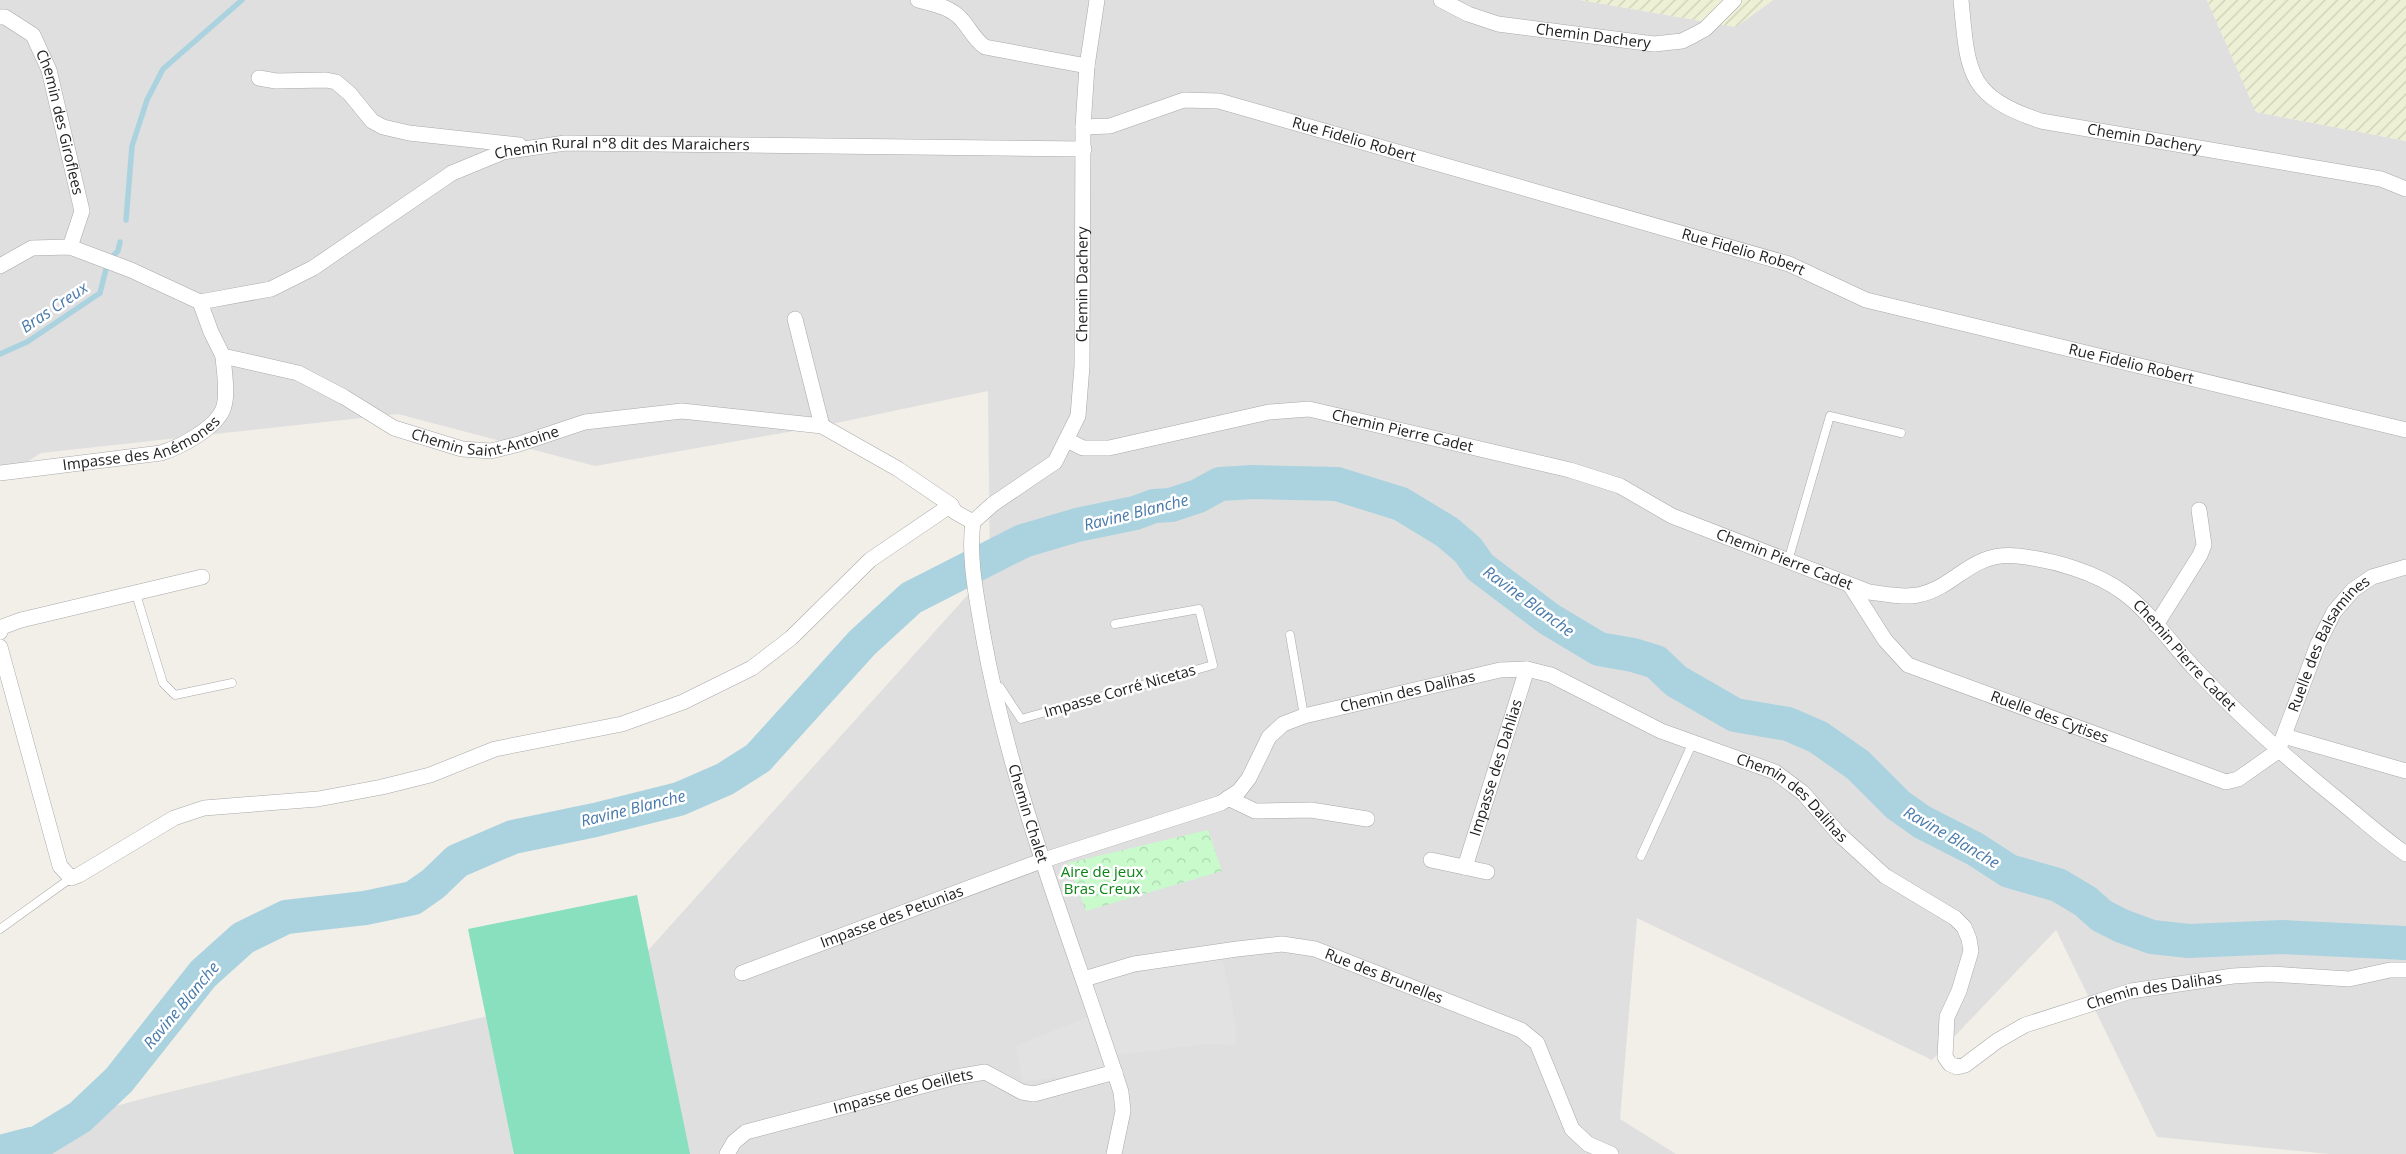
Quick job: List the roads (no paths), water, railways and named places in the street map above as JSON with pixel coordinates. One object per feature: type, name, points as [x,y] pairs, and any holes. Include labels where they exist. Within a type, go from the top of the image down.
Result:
[{"type":"street","points":[[918,0],[952,11],[960,18],[977,42],[985,47],[1088,66]]},
{"type":"street","name":"Chemin Dachery","points":[[972,528],[993,504],[1055,462],[1078,416],[1082,366],[1083,127],[1088,66],[1097,0]]},
{"type":"street","name":"Chemin Dachery","points":[[1441,0],[1468,14],[1498,24],[1654,44],[1682,41],[1694,36],[1705,29],[1734,0]]},
{"type":"street","name":"Chemin Dachery","points":[[1961,0],[1967,58],[1971,69],[1984,90],[2004,108],[2041,121],[2381,180],[2406,189]]},
{"type":"street","name":"Chemin des Giroflees","points":[[0,17],[5,17],[34,35],[49,70],[82,211],[70,247]]},
{"type":"street","points":[[259,78],[283,82],[326,80],[336,82],[350,94],[372,121],[384,127],[409,133],[532,146]]},
{"type":"street","name":"Rue Fidelio Robert","points":[[1083,127],[1110,126],[1184,100],[1219,101],[1789,264],[1866,300],[2406,430]]},
{"type":"street","name":"Chemin Rural n°8 dit des Maraichers","points":[[200,302],[271,289],[314,268],[452,173],[503,152],[532,146],[565,143],[1084,149]]},
{"type":"street","points":[[0,266],[32,248],[70,247],[131,270],[200,302],[211,332],[223,356]]},
{"type":"street","points":[[795,320],[822,426]]},
{"type":"street","name":"Chemin Saint-Antoine","points":[[223,356],[298,373],[344,397],[394,428],[462,449],[491,451],[519,444],[585,422],[682,411],[822,426],[898,469],[951,506],[972,528]]},
{"type":"street","name":"Impasse des Anémones","points":[[0,473],[161,453],[186,443],[221,415],[225,405],[223,356]]},
{"type":"street","name":"Chemin Pierre Cadet","points":[[1067,440],[1083,448],[1109,448],[1268,412],[1310,409],[1570,470],[1620,486],[1672,516],[1869,592],[1900,597],[1920,594],[1986,559],[1997,556],[2018,556],[2051,563],[2105,582],[2124,593],[2156,625],[2195,670],[2278,751],[2406,854]]},
{"type":"street","points":[[0,647],[60,866],[71,878],[79,876],[174,818],[204,808],[318,799],[382,787],[430,775],[495,749],[622,724],[683,702],[752,668],[791,638],[870,560],[951,506]]},
{"type":"street","points":[[2156,625],[2200,555],[2204,545],[2199,510]]},
{"type":"street","name":"Chemin Chalet","points":[[972,528],[977,596],[992,685],[1042,860],[1121,1092],[1123,1111],[1114,1154]]},
{"type":"street","name":"Ruelle des Balsamines","points":[[2278,751],[2318,644],[2334,612],[2353,590],[2372,577],[2406,567]]},
{"type":"street","points":[[0,632],[2,627],[21,620],[202,577]]},
{"type":"street","name":"Ruelle des Cytises","points":[[1850,585],[1884,640],[1908,665],[2226,782],[2238,779],[2278,751]]},
{"type":"street","name":"Chemin des Dalihas","points":[[1042,860],[1221,803],[1239,791],[1249,778],[1269,737],[1283,724],[1304,716],[1500,670],[1527,669],[1551,674],[1661,731],[1775,772],[1803,793],[1839,834],[1885,876],[1942,909],[1964,927],[1970,939],[1971,951],[1959,991],[1947,1017],[1944,1048],[1945,1057],[1950,1064],[1957,1067],[1965,1065],[1997,1040],[2025,1025],[2131,991],[2233,976],[2270,974],[2349,980],[2390,970],[2406,970]]},
{"type":"street","name":"Impasse des Dahlias","points":[[1465,867],[1527,669]]},
{"type":"street","points":[[2284,736],[2406,771]]},
{"type":"street","points":[[1228,798],[1255,811],[1311,810],[1367,819]]},
{"type":"street","name":"Impasse des Petunias","points":[[742,973],[1042,860]]},
{"type":"street","points":[[1431,860],[1486,872]]},
{"type":"street","name":"Rue des Brunelles","points":[[1084,979],[1134,964],[1237,949],[1282,944],[1314,949],[1521,1030],[1537,1043],[1572,1129],[1588,1144],[1611,1154]]},
{"type":"street","name":"Impasse des Oeillets","points":[[727,1154],[734,1142],[746,1132],[956,1076],[985,1072],[1022,1092],[1034,1094],[1115,1072]]},
{"type":"lane","points":[[1788,561],[1830,416],[1901,433]]},
{"type":"lane","points":[[136,594],[163,683],[170,691],[175,695],[232,683]]},
{"type":"lane","name":"Impasse Corré Nicetas","points":[[992,685],[1000,687],[1021,719],[1213,665],[1199,610],[1115,624]]},
{"type":"lane","points":[[1290,635],[1304,716]]},
{"type":"lane","points":[[1641,856],[1693,742]]},
{"type":"lane","points":[[0,930],[71,878]]},
{"type":"waterway","name":"Bras Creux","points":[[126,220],[132,146],[147,100],[163,69],[242,0]]},
{"type":"waterway","name":"Bras Creux","points":[[0,354],[27,342],[100,293],[108,261],[118,251],[120,242]]},
{"type":"waterway","name":"Ravine Blanche","points":[[0,1152],[39,1142],[80,1117],[119,1080],[203,974],[243,938],[286,917],[365,908],[413,898],[433,884],[457,861],[513,837],[595,820],[679,799],[725,779],[758,758],[862,643],[911,598],[1023,541],[1077,525],[1135,513],[1154,506],[1171,505],[1198,496],[1220,484],[1253,482],[1337,484],[1401,504],[1447,532],[1468,550],[1480,567],[1549,619],[1599,649],[1633,655],[1656,662],[1676,681],[1735,715],[1788,724],[1818,737],[1858,765],[1898,805],[1922,822],[1975,849],[2009,871],[2058,885],[2085,901],[2102,916],[2122,926],[2152,937],[2189,941],[2283,937],[2406,943]]},
{"type":"park label","name":"Aire de jeux Bras Creux","points":[[1102,880]]}]
